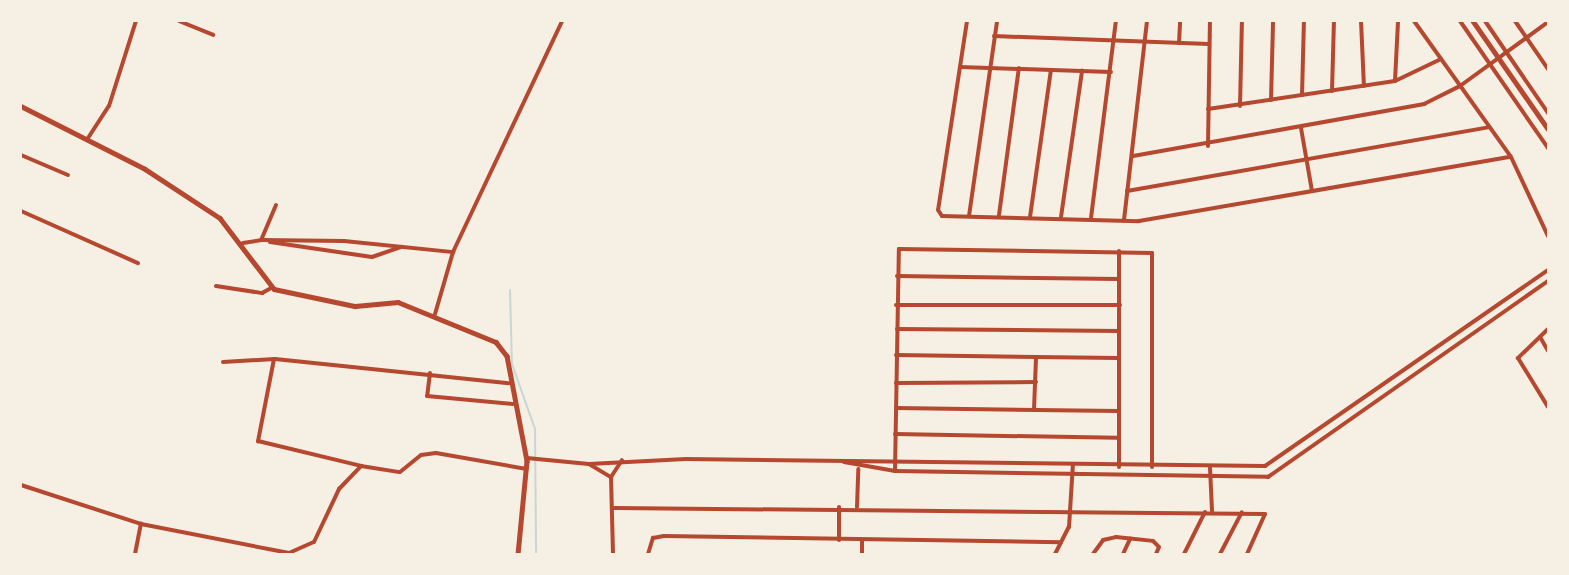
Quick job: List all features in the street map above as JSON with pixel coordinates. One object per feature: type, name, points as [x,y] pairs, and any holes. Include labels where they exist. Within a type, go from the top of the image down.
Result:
[{"type":"street","points":[[88,138],[109,106],[136,21]]},
{"type":"street","points":[[179,21],[213,35]]},
{"type":"street","points":[[435,314],[453,252],[562,21]]},
{"type":"street","points":[[967,21],[938,214],[1124,220],[1511,157]]},
{"type":"street","points":[[969,216],[997,21]]},
{"type":"street","points":[[1090,218],[1116,41],[1116,21]]},
{"type":"street","points":[[1124,220],[1147,21]]},
{"type":"street","points":[[1179,43],[1180,21]]},
{"type":"street","points":[[1208,146],[1210,21]]},
{"type":"street","points":[[1239,106],[1242,21]]},
{"type":"street","points":[[1271,100],[1273,21]]},
{"type":"street","points":[[1302,95],[1304,21]]},
{"type":"street","points":[[1332,91],[1334,21]]},
{"type":"street","points":[[1361,21],[1364,86]]},
{"type":"street","points":[[1395,81],[1398,21]]},
{"type":"street","points":[[1414,21],[1511,157],[1548,236]]},
{"type":"street","points":[[1460,21],[1548,148]]},
{"type":"street","points":[[1473,21],[1548,129]]},
{"type":"street","points":[[1485,21],[1548,113]]},
{"type":"street","points":[[1515,21],[1548,69]]},
{"type":"street","points":[[1133,156],[1208,146],[1424,104],[1460,86],[1548,22]]},
{"type":"street","points":[[994,36],[1209,44]]},
{"type":"street","points":[[1208,109],[1395,81],[1441,59]]},
{"type":"street","points":[[960,67],[1111,72]]},
{"type":"street","points":[[999,215],[1019,68]]},
{"type":"street","points":[[1030,217],[1051,70]]},
{"type":"street","points":[[1061,217],[1082,71]]},
{"type":"street","points":[[21,106],[88,138],[174,187],[220,218],[243,243],[271,288]]},
{"type":"street","points":[[1126,191],[1489,127]]},
{"type":"street","points":[[1301,128],[1312,191]]},
{"type":"street","points":[[21,154],[68,175]]},
{"type":"street","points":[[261,240],[276,205]]},
{"type":"street","points":[[21,211],[138,263]]},
{"type":"street","points":[[243,243],[261,240],[403,246],[453,252]]},
{"type":"street","points":[[261,240],[372,257],[403,246]]},
{"type":"street","points":[[895,471],[899,249],[1145,250],[1154,256],[1152,467]]},
{"type":"street","points":[[1119,251],[1117,438],[1119,467]]},
{"type":"street","points":[[527,458],[589,465],[622,460],[841,460],[1210,468],[1272,464],[1548,270]]},
{"type":"street","points":[[897,276],[1119,279]]},
{"type":"street","points":[[841,460],[858,469],[895,471],[1073,476],[1268,477],[1548,281]]},
{"type":"street","points":[[216,286],[261,293],[271,288],[355,306],[398,302],[435,314],[496,342],[507,356],[513,404],[527,458],[518,554]]},
{"type":"street","points":[[897,305],[1120,305]]},
{"type":"street","points":[[897,329],[1119,331]]},
{"type":"street","points":[[1548,329],[1518,358],[1548,407]]},
{"type":"street","points":[[1540,337],[1548,351]]},
{"type":"street","points":[[896,355],[1118,358]]},
{"type":"street","points":[[1034,410],[1036,357]]},
{"type":"street","points":[[223,362],[275,359],[430,373],[509,383]]},
{"type":"street","points":[[275,359],[258,441],[361,466],[400,472],[422,455],[436,453],[527,469]]},
{"type":"street","points":[[430,373],[428,396],[513,404]]},
{"type":"street","points":[[896,383],[1036,382]]},
{"type":"street","points":[[896,408],[1118,411]]},
{"type":"street","points":[[1344,412],[1349,419]]},
{"type":"street","points":[[896,434],[1117,438]]},
{"type":"street","points":[[613,554],[614,508],[611,477],[622,460]]},
{"type":"street","points":[[1055,554],[1070,513],[1073,464]]},
{"type":"street","points":[[589,465],[611,477]]},
{"type":"street","points":[[21,485],[141,524],[289,553],[314,542],[339,489],[361,466]]},
{"type":"street","points":[[1210,468],[1212,511]]},
{"type":"street","points":[[857,507],[858,469]]},
{"type":"street","points":[[839,507],[839,540]]},
{"type":"street","points":[[614,508],[857,507],[1070,513],[1212,511],[1267,516],[1247,554]]},
{"type":"street","points":[[1184,554],[1205,512]]},
{"type":"street","points":[[1220,554],[1242,512]]},
{"type":"street","points":[[135,554],[141,524]]},
{"type":"street","points":[[648,554],[650,541],[659,536],[1061,542]]},
{"type":"street","points":[[1123,554],[1131,539]]},
{"type":"street","points":[[1093,554],[1102,540],[1131,539],[1157,543],[1156,554]]},
{"type":"street","points":[[862,540],[862,554]]},
{"type":"waterway","points":[[510,290],[512,364],[535,429],[536,554]]}]
